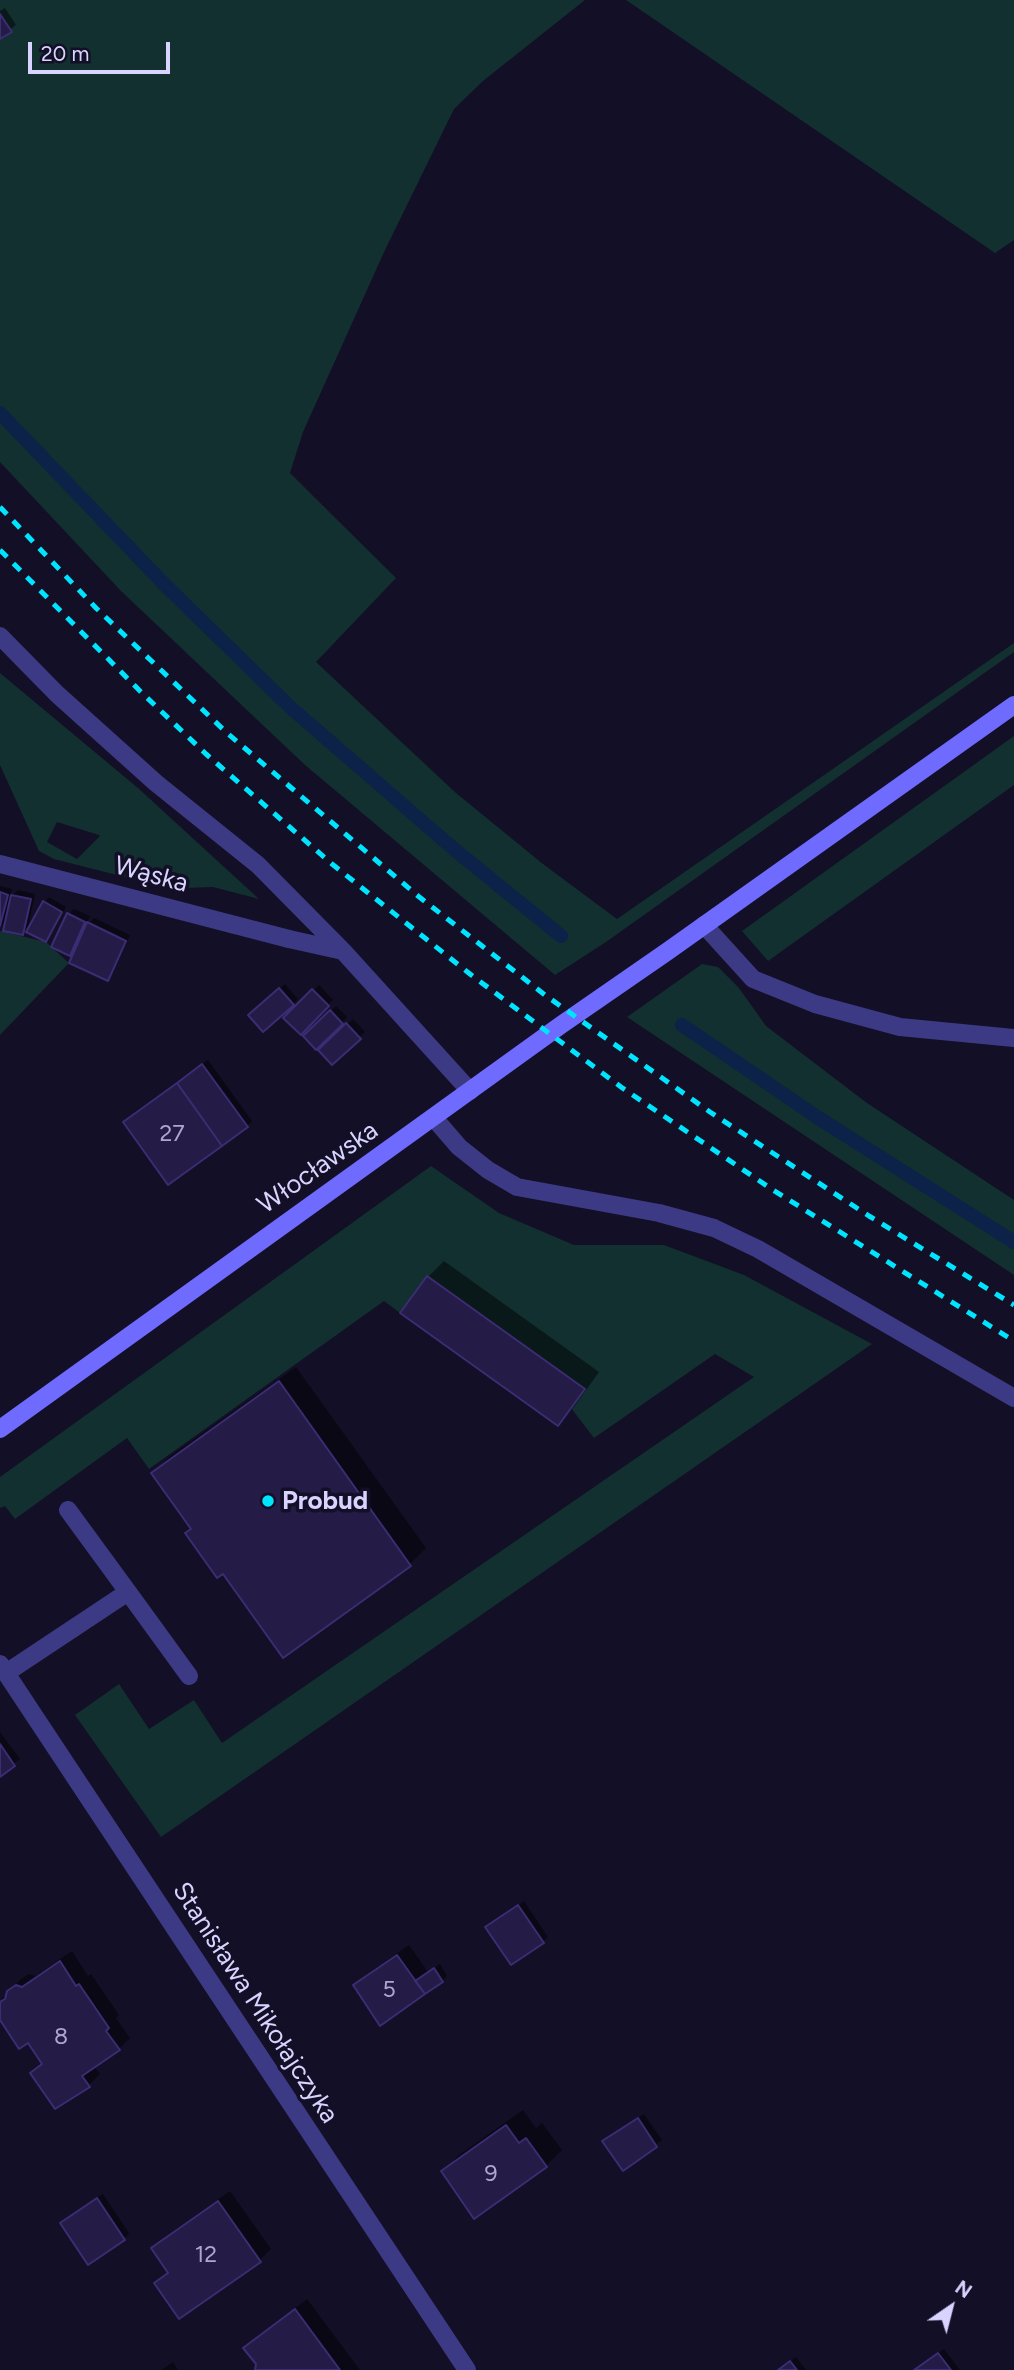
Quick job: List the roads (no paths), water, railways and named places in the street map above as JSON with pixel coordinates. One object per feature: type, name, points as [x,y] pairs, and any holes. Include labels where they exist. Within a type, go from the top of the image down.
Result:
[{"type":"street","points":[[0,636],[57,695],[146,774],[258,865],[343,951],[470,1091]]},
{"type":"street","name":"Włocławska","points":[[0,1429],[1014,705]]},
{"type":"street","name":"Wąska","points":[[0,864],[343,951]]},
{"type":"street","points":[[704,925],[753,979],[815,1004],[900,1027],[1014,1038]]},
{"type":"street","points":[[434,1118],[459,1147],[488,1170],[517,1187],[659,1213],[714,1228],[758,1249],[1014,1398]]},
{"type":"street","points":[[68,1510],[189,1676]]},
{"type":"street","points":[[3,1669],[128,1591]]},
{"type":"street","name":"Stanisława Mikołajczyka","points":[[3,1669],[467,2370]]},
{"type":"waterway","points":[[0,413],[164,584],[290,707],[455,850],[561,936]]},
{"type":"waterway","points":[[682,1025],[817,1117],[1014,1242]]},
{"type":"railway","points":[[0,507],[96,608],[227,733],[418,896],[545,995],[710,1112],[869,1216],[1014,1305]]},
{"type":"railway","points":[[0,550],[206,754],[332,864],[470,974],[621,1087],[773,1190],[1014,1341]]},
{"type":"place","name":"Probud","points":[[268,1501]]}]
